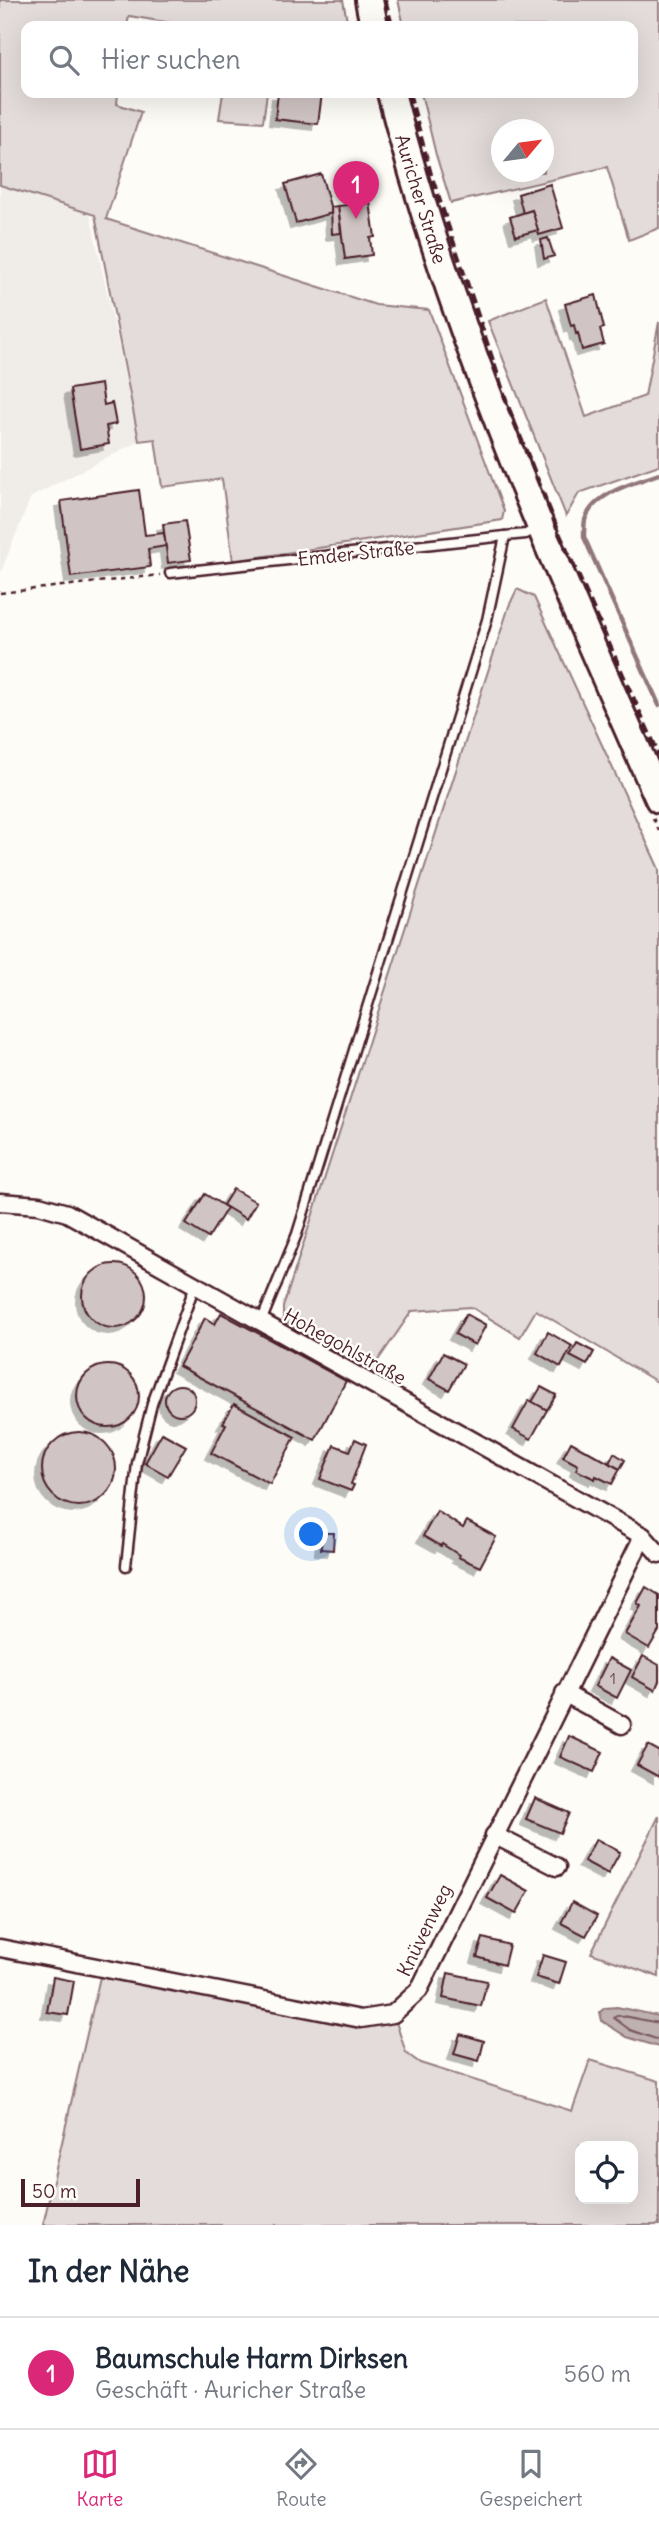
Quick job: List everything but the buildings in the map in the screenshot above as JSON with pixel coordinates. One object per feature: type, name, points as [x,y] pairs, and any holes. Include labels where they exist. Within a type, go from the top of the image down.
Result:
[{"type":"main road","points":[[369,0],[373,21]]},
{"type":"main road","name":"Auricher Straße","points":[[392,98],[421,204],[454,304],[539,527]]},
{"type":"main road","points":[[539,527],[659,799]]},
{"type":"street","name":"Hohegohlstraße","points":[[0,1202],[39,1205],[67,1213],[643,1536],[659,1554]]},
{"type":"street","name":"Knüvenweg","points":[[0,1948],[361,2018],[393,2014],[419,1990],[643,1536]]},
{"type":"street","points":[[564,1693],[622,1725]]},
{"type":"street","points":[[494,1835],[557,1867]]},
{"type":"lane","name":"Emder Straße","points":[[170,573],[505,537],[526,534],[539,527]]},
{"type":"lane","points":[[260,1323],[297,1234],[487,620],[505,537]]},
{"type":"lane","points":[[126,1566],[137,1463],[152,1404],[195,1285]]},
{"type":"path","points":[[0,593],[170,573]]},
{"type":"shaded area","points":[[0,0],[343,0],[347,21],[159,21],[129,16],[128,21],[21,21],[21,98],[118,98],[117,104],[141,112],[106,219],[376,305],[429,310],[504,511],[502,520],[233,561],[222,479],[162,487],[155,439],[139,441],[95,215],[0,185]]},
{"type":"shaded area","points":[[398,0],[659,0],[659,228],[629,240],[607,167],[554,179],[554,119],[491,119],[491,182],[542,182],[451,203],[422,98],[638,98],[638,21],[403,21]]},
{"type":"shaded area","points":[[222,98],[266,98],[263,122],[219,119]]},
{"type":"shaded area","points":[[0,185],[90,214],[139,441],[31,497],[0,574]]},
{"type":"shaded area","points":[[546,298],[586,417],[645,396],[659,322],[659,465],[579,493],[566,516],[488,321]]},
{"type":"shaded area","points":[[517,589],[534,597],[659,869],[659,1383],[536,1310],[520,1337],[471,1307],[412,1311],[370,1372],[283,1320],[283,1307],[509,606]]},
{"type":"shaded area","points":[[659,1816],[659,1977],[591,1953]]},
{"type":"shaded area","points":[[100,1977],[366,2027],[396,2022],[406,2053],[420,2063],[572,2111],[590,2060],[659,2081],[659,2225],[43,2225]]},
{"type":"water","points":[[617,2007],[659,2016],[659,2047],[627,2037],[602,2021],[600,2012],[605,2008]]},
{"type":"waterway","points":[[659,474],[627,485],[597,502],[585,520],[584,537],[659,705]]},
{"type":"railway","points":[[385,0],[391,21]]},
{"type":"railway","points":[[410,98],[431,175],[509,409],[559,533],[659,755]]},
{"type":"place","name":"Baumschule Harm Dirksen","points":[[356,219]]}]
